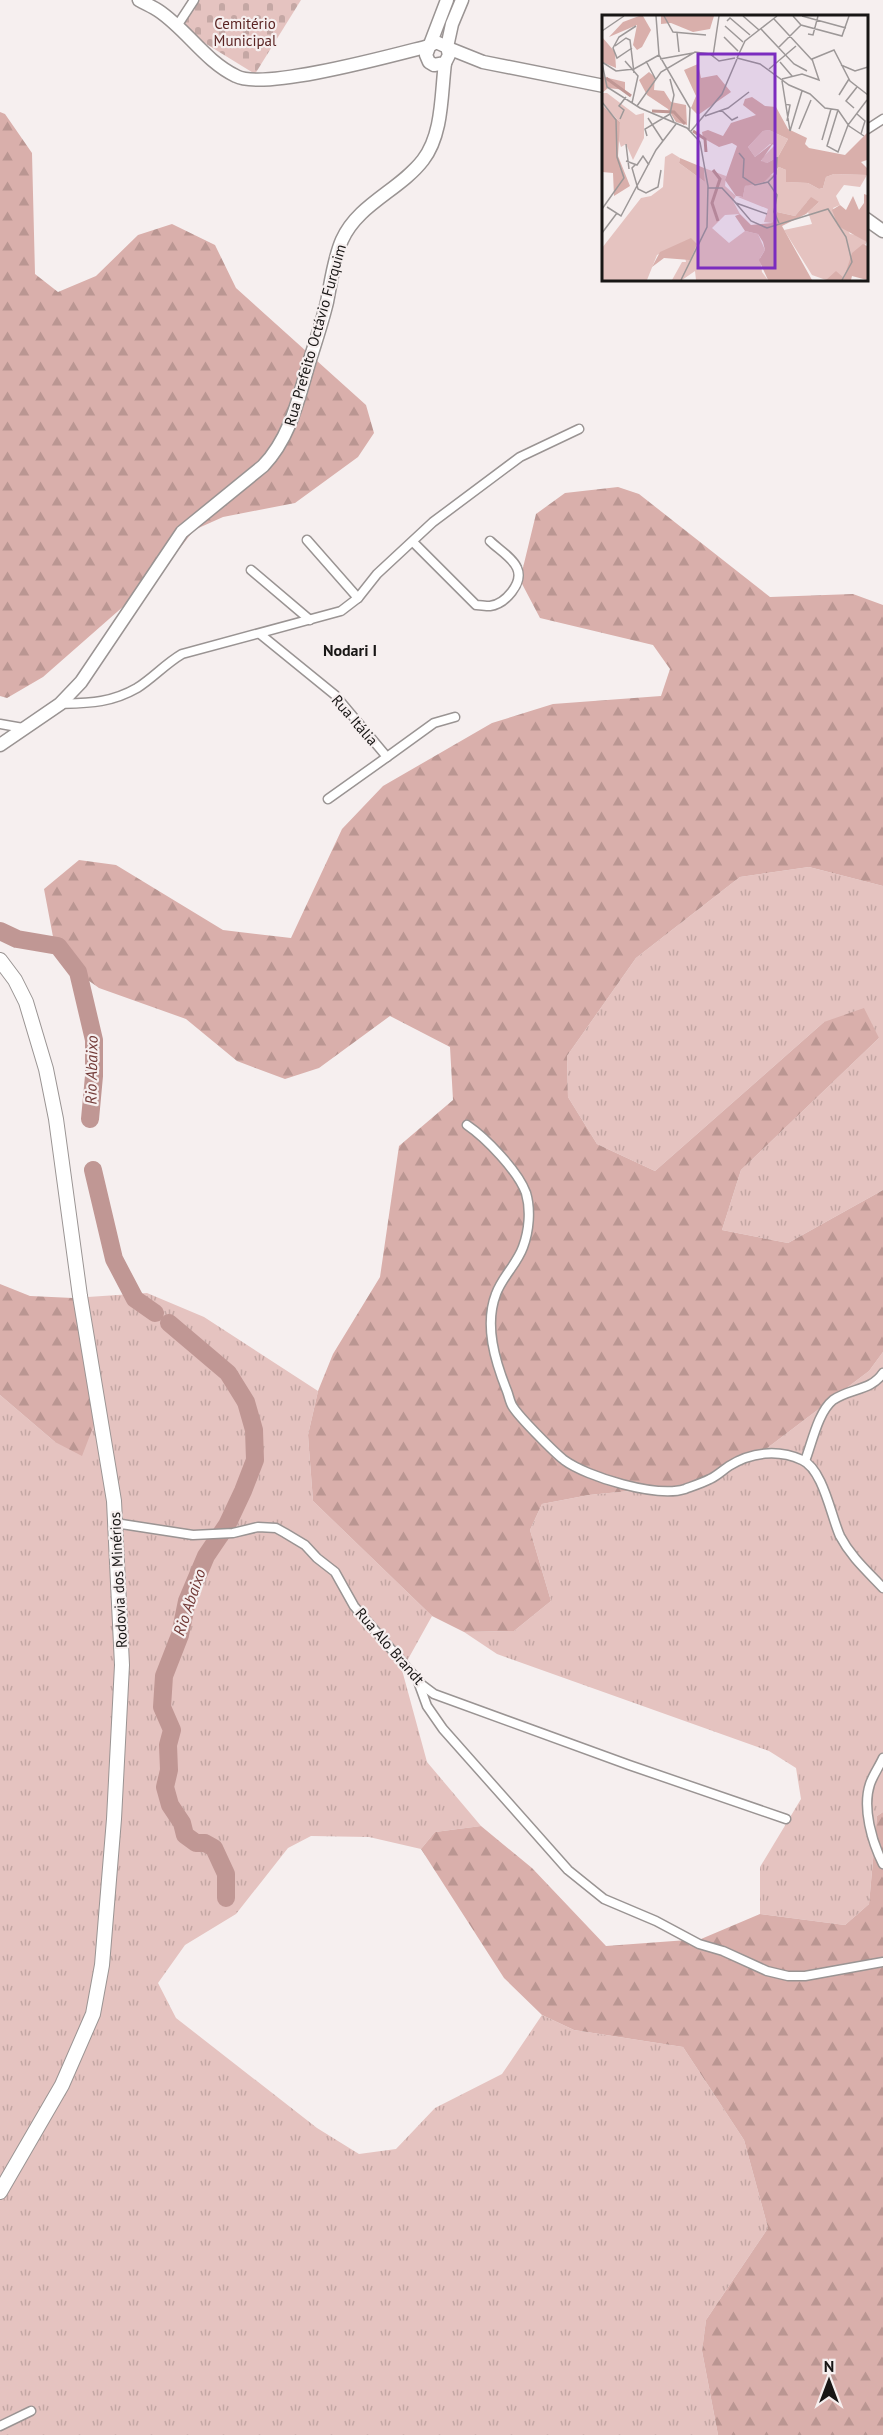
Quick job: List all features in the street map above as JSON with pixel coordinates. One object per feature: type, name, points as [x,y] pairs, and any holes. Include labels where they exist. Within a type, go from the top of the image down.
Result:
[{"type":"main road","name":"Rodovia dos Minérios","points":[[0,960],[15,980],[26,1002],[46,1069],[56,1119],[80,1296],[114,1501],[122,1665],[102,1965],[93,2014],[62,2085],[0,2192]]},
{"type":"street","points":[[139,0],[159,11],[208,58],[248,81],[300,76],[388,56],[436,42],[483,62],[602,86]]},
{"type":"street","points":[[177,27],[194,0]]},
{"type":"street","points":[[428,60],[426,55],[447,0]]},
{"type":"street","points":[[388,56],[428,60],[440,66],[446,62],[449,55],[447,48],[452,24],[462,0]]},
{"type":"street","name":"Rua Prefeito Octávio Furquim","points":[[428,60],[441,98]]},
{"type":"street","points":[[446,62],[483,62]]},
{"type":"street","name":"Rua Prefeito Octávio Furquim","points":[[0,745],[60,704],[81,682],[182,532],[263,466],[274,454],[285,436],[297,404],[326,308],[342,239],[353,222],[367,208],[408,176],[423,160],[435,136],[446,62]]},
{"type":"street","points":[[868,129],[883,119]]},
{"type":"street","points":[[868,220],[883,231]]},
{"type":"street","points":[[60,704],[102,703],[137,688],[168,662],[182,654],[342,611],[358,598],[377,574],[433,522],[520,457],[579,429]]},
{"type":"street","points":[[307,540],[358,598]]},
{"type":"street","points":[[413,542],[476,605],[492,606],[503,600],[514,588],[519,578],[517,567],[490,541]]},
{"type":"street","points":[[251,570],[310,620]]},
{"type":"street","name":"Rua Itália","points":[[260,634],[335,695],[387,757],[434,723],[455,717]]},
{"type":"street","points":[[0,724],[23,728]]},
{"type":"street","points":[[328,799],[387,757]]},
{"type":"street","points":[[467,1125],[492,1145],[526,1194],[528,1231],[523,1249],[496,1292],[491,1314],[496,1364],[513,1407],[564,1460],[586,1471],[646,1491],[668,1492],[712,1479],[749,1456],[761,1453],[805,1461],[821,1483],[833,1519],[850,1553],[883,1588]]},
{"type":"street","points":[[805,1461],[828,1405],[850,1391],[872,1385],[883,1373]]},
{"type":"street","name":"Rua Alo Brandt","points":[[115,1522],[193,1535],[233,1533],[258,1527],[276,1528],[305,1545],[335,1572],[354,1606],[422,1685],[434,1694],[786,1819]]},
{"type":"street","points":[[417,1678],[427,1706],[443,1729],[568,1870],[604,1899],[656,1921],[699,1944],[767,1971],[788,1976],[805,1976],[883,1962]]},
{"type":"street","points":[[883,1758],[870,1783],[866,1800],[883,1864]]},
{"type":"street","points":[[0,2426],[31,2411]]},
{"type":"green space","name":"Cemitério Municipal","points":[[194,0],[301,0],[255,74],[177,26]]},
{"type":"green space","points":[[0,112],[5,114],[32,153],[35,274],[58,292],[96,276],[138,235],[172,224],[215,245],[236,288],[366,405],[374,433],[358,457],[295,503],[223,517],[194,530],[158,576],[43,677],[7,698],[0,696]]},
{"type":"green space","points":[[618,487],[639,494],[770,597],[853,594],[883,605],[883,886],[809,867],[740,877],[636,958],[567,1056],[568,1097],[597,1144],[655,1171],[824,1022],[864,1008],[879,1038],[741,1170],[722,1230],[788,1243],[883,1190],[883,1352],[869,1371],[750,1461],[690,1485],[589,1495],[542,1504],[530,1530],[551,1601],[514,1631],[464,1632],[432,1616],[313,1501],[308,1435],[318,1391],[333,1354],[380,1277],[399,1146],[453,1100],[450,1047],[390,1016],[319,1068],[285,1079],[237,1061],[186,1019],[99,988],[57,958],[44,889],[79,860],[116,865],[223,930],[291,938],[342,829],[383,786],[492,723],[553,704],[661,696],[670,669],[653,645],[540,618],[520,580],[536,514],[565,493]]},
{"type":"green space","points":[[809,867],[883,886],[883,1190],[788,1243],[722,1230],[741,1170],[879,1038],[824,1022],[655,1171],[597,1144],[568,1097],[567,1056],[636,958],[740,877]]},
{"type":"green space","points":[[0,1284],[30,1296],[73,1298],[97,1417],[82,1456],[55,1442],[0,1395]]},
{"type":"green space","points":[[147,1293],[204,1317],[318,1391],[308,1435],[313,1501],[432,1616],[402,1670],[427,1762],[481,1826],[435,1832],[421,1849],[369,1837],[311,1836],[288,1848],[236,1914],[185,1945],[158,1983],[176,2018],[317,2128],[359,2154],[396,2149],[435,2108],[502,2074],[542,2015],[574,2030],[683,2047],[744,2140],[768,2228],[706,2320],[702,2351],[718,2435],[0,2435],[0,1395],[55,1442],[97,1417],[73,1298]]},
{"type":"green space","points":[[883,1352],[883,1812],[877,1816],[869,1904],[845,1925],[760,1914],[760,1867],[801,1799],[796,1768],[769,1751],[497,1654],[464,1632],[514,1631],[551,1601],[530,1530],[542,1504],[589,1495],[690,1485],[750,1461],[869,1371]]},
{"type":"green space","points":[[883,1812],[883,2435],[718,2435],[702,2351],[706,2320],[768,2228],[744,2140],[683,2047],[574,2030],[542,2015],[504,1978],[421,1849],[435,1832],[481,1826],[532,1868],[606,1946],[701,1939],[760,1914],[845,1925],[869,1904],[877,1816]]},
{"type":"waterway","name":"Rio Abaixo","points":[[0,931],[17,939],[58,946],[78,972],[94,1040],[94,1076],[90,1119]]},
{"type":"waterway","name":"Rio Abaixo","points":[[93,1170],[114,1259],[135,1299],[155,1313]]},
{"type":"waterway","name":"Rio Abaixo","points":[[169,1323],[228,1373],[246,1402],[254,1430],[255,1460],[227,1525],[206,1556],[187,1601],[180,1635],[164,1676],[162,1707],[172,1730],[168,1745],[169,1770],[165,1787],[170,1805],[182,1823],[185,1835],[196,1843],[205,1843],[214,1848],[226,1874],[226,1898]]},
{"type":"district","name":"Nodari I","points":[[350,650]]}]
